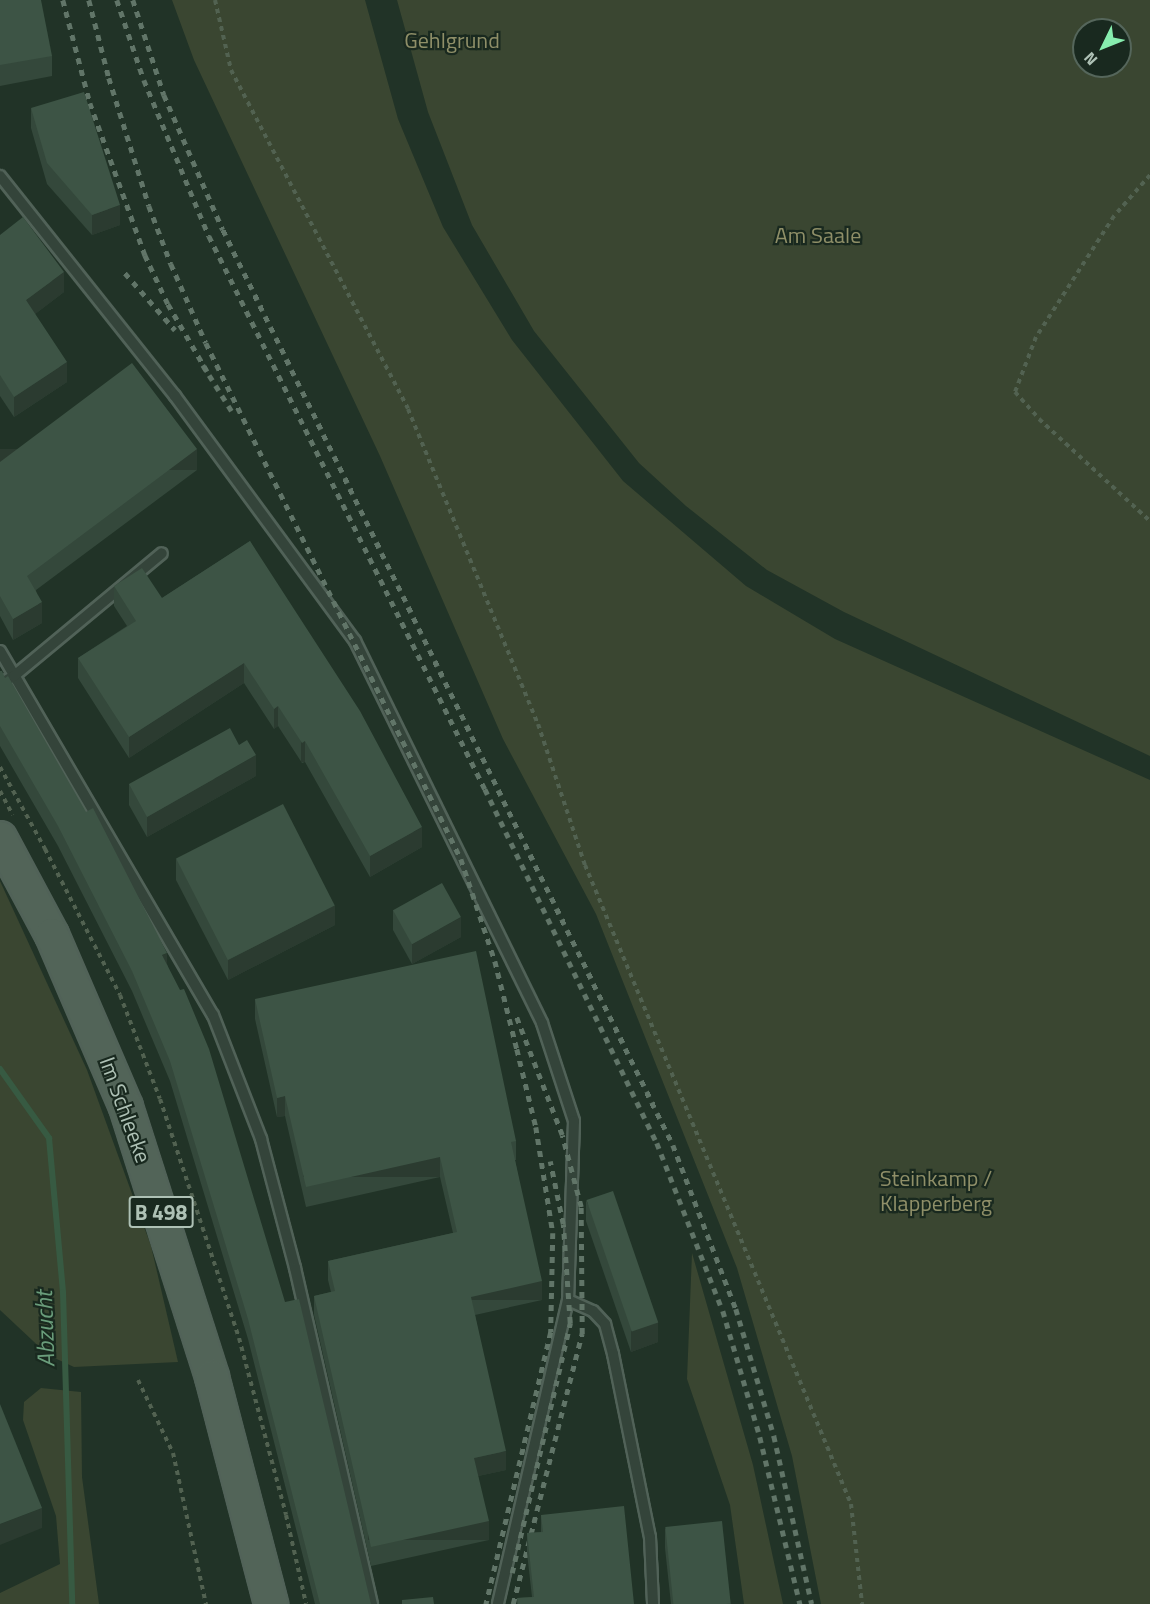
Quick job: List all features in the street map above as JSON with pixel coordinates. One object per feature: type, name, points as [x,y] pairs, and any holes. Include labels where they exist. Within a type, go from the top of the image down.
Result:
[{"type":"main road","name":"Im Schleeke","points":[[0,838],[52,935],[126,1107],[212,1377],[271,1604]]},
{"type":"lane","points":[[0,176],[175,396],[355,641],[542,1023],[574,1121],[568,1300],[498,1604]]},
{"type":"lane","points":[[0,684],[14,675],[162,553]]},
{"type":"lane","points":[[0,651],[213,1015],[261,1139],[294,1268],[372,1604]]},
{"type":"lane","points":[[568,1300],[594,1311],[605,1324],[650,1537],[653,1604]]},
{"type":"path","points":[[214,0],[231,70],[408,410],[538,724],[585,866],[851,1504],[862,1604]]},
{"type":"path","points":[[1150,175],[1114,216],[1036,336],[1015,392],[1039,419],[1150,521]]},
{"type":"path","points":[[138,1380],[173,1453],[206,1604]]},
{"type":"green space","name":"Steinkamp / Klapperberg","points":[[172,0],[365,0],[398,119],[443,227],[512,340],[623,481],[746,586],[835,639],[1150,780],[1150,1604],[821,1604],[792,1456],[737,1268],[596,914],[503,739],[380,456],[194,60]]},
{"type":"green space","name":"Am Saale","points":[[397,0],[1150,0],[1150,756],[844,612],[767,570],[686,506],[639,463],[534,331],[472,225],[428,112]]},
{"type":"green space","points":[[0,881],[87,1070],[151,1246],[178,1362],[74,1367],[48,1355],[0,1310]]},
{"type":"green space","points":[[692,1253],[753,1465],[783,1604],[744,1604],[730,1505],[687,1379]]},
{"type":"green space","points":[[41,1388],[81,1392],[82,1477],[99,1604],[0,1604],[0,1593],[60,1564],[56,1516],[23,1420],[24,1402]]},
{"type":"building","points":[[0,0],[41,0],[52,56],[0,65]]},
{"type":"building","points":[[84,92],[120,205],[92,215],[47,163],[31,108]]},
{"type":"building","points":[[23,217],[64,272],[26,300],[67,362],[14,397],[0,375],[0,235]]},
{"type":"building","points":[[132,363],[197,449],[27,576],[42,602],[13,619],[0,596],[0,462]]},
{"type":"building","points":[[250,541],[360,711],[422,827],[370,856],[305,741],[302,743],[278,706],[274,709],[244,663],[129,737],[78,658],[136,621],[114,586],[142,568],[162,598]]},
{"type":"building","points":[[0,671],[5,678],[8,676],[86,812],[93,808],[167,953],[162,955],[180,990],[184,989],[209,1049],[285,1302],[299,1299],[371,1604],[320,1604],[248,1319],[170,1061],[132,971],[58,826],[0,726]]},
{"type":"building","points":[[230,728],[239,745],[247,740],[256,755],[147,817],[129,784]]},
{"type":"building","points":[[283,804],[335,906],[228,960],[176,858]]},
{"type":"building","points":[[442,883],[461,917],[412,944],[393,910]]},
{"type":"building","points":[[476,951],[516,1141],[511,1142],[542,1281],[471,1297],[506,1451],[474,1458],[489,1521],[371,1547],[314,1296],[335,1291],[328,1261],[457,1232],[440,1157],[306,1187],[285,1096],[277,1098],[255,999]]},
{"type":"building","points":[[613,1191],[658,1322],[632,1332],[587,1200]]},
{"type":"building","points":[[0,1404],[42,1508],[0,1524]]},
{"type":"building","points":[[624,1506],[634,1604],[518,1604],[517,1598],[534,1597],[527,1533],[543,1532],[541,1515]]},
{"type":"building","points":[[722,1521],[731,1604],[673,1604],[665,1527]]},
{"type":"building","points":[[433,1597],[434,1604],[402,1604],[402,1600]]},
{"type":"waterway","name":"Abzucht","points":[[0,1069],[49,1138],[63,1292],[72,1604]]},
{"type":"railway","points":[[63,0],[90,103],[145,255],[168,304],[207,371]]},
{"type":"railway","points":[[89,0],[109,78],[149,206],[171,264],[206,343],[461,859],[495,961],[517,1049],[536,1127],[553,1233],[551,1332],[486,1604]]},
{"type":"railway","points":[[117,0],[144,80],[209,236],[485,789],[657,1143],[723,1311],[760,1437],[800,1604]]},
{"type":"railway","points":[[133,0],[164,95],[223,230],[673,1145],[736,1309],[774,1436],[812,1604]]},
{"type":"railway","points":[[125,273],[175,330]]},
{"type":"railway","points":[[203,365],[233,413]]},
{"type":"railway","points":[[513,1604],[582,1334],[581,1207],[562,1135],[515,1014]]},
{"type":"railway","points":[[512,1573],[570,1323],[563,1224],[550,1161]]},
{"type":"park label","name":"Gehlgrund","points":[[452,41]]}]
